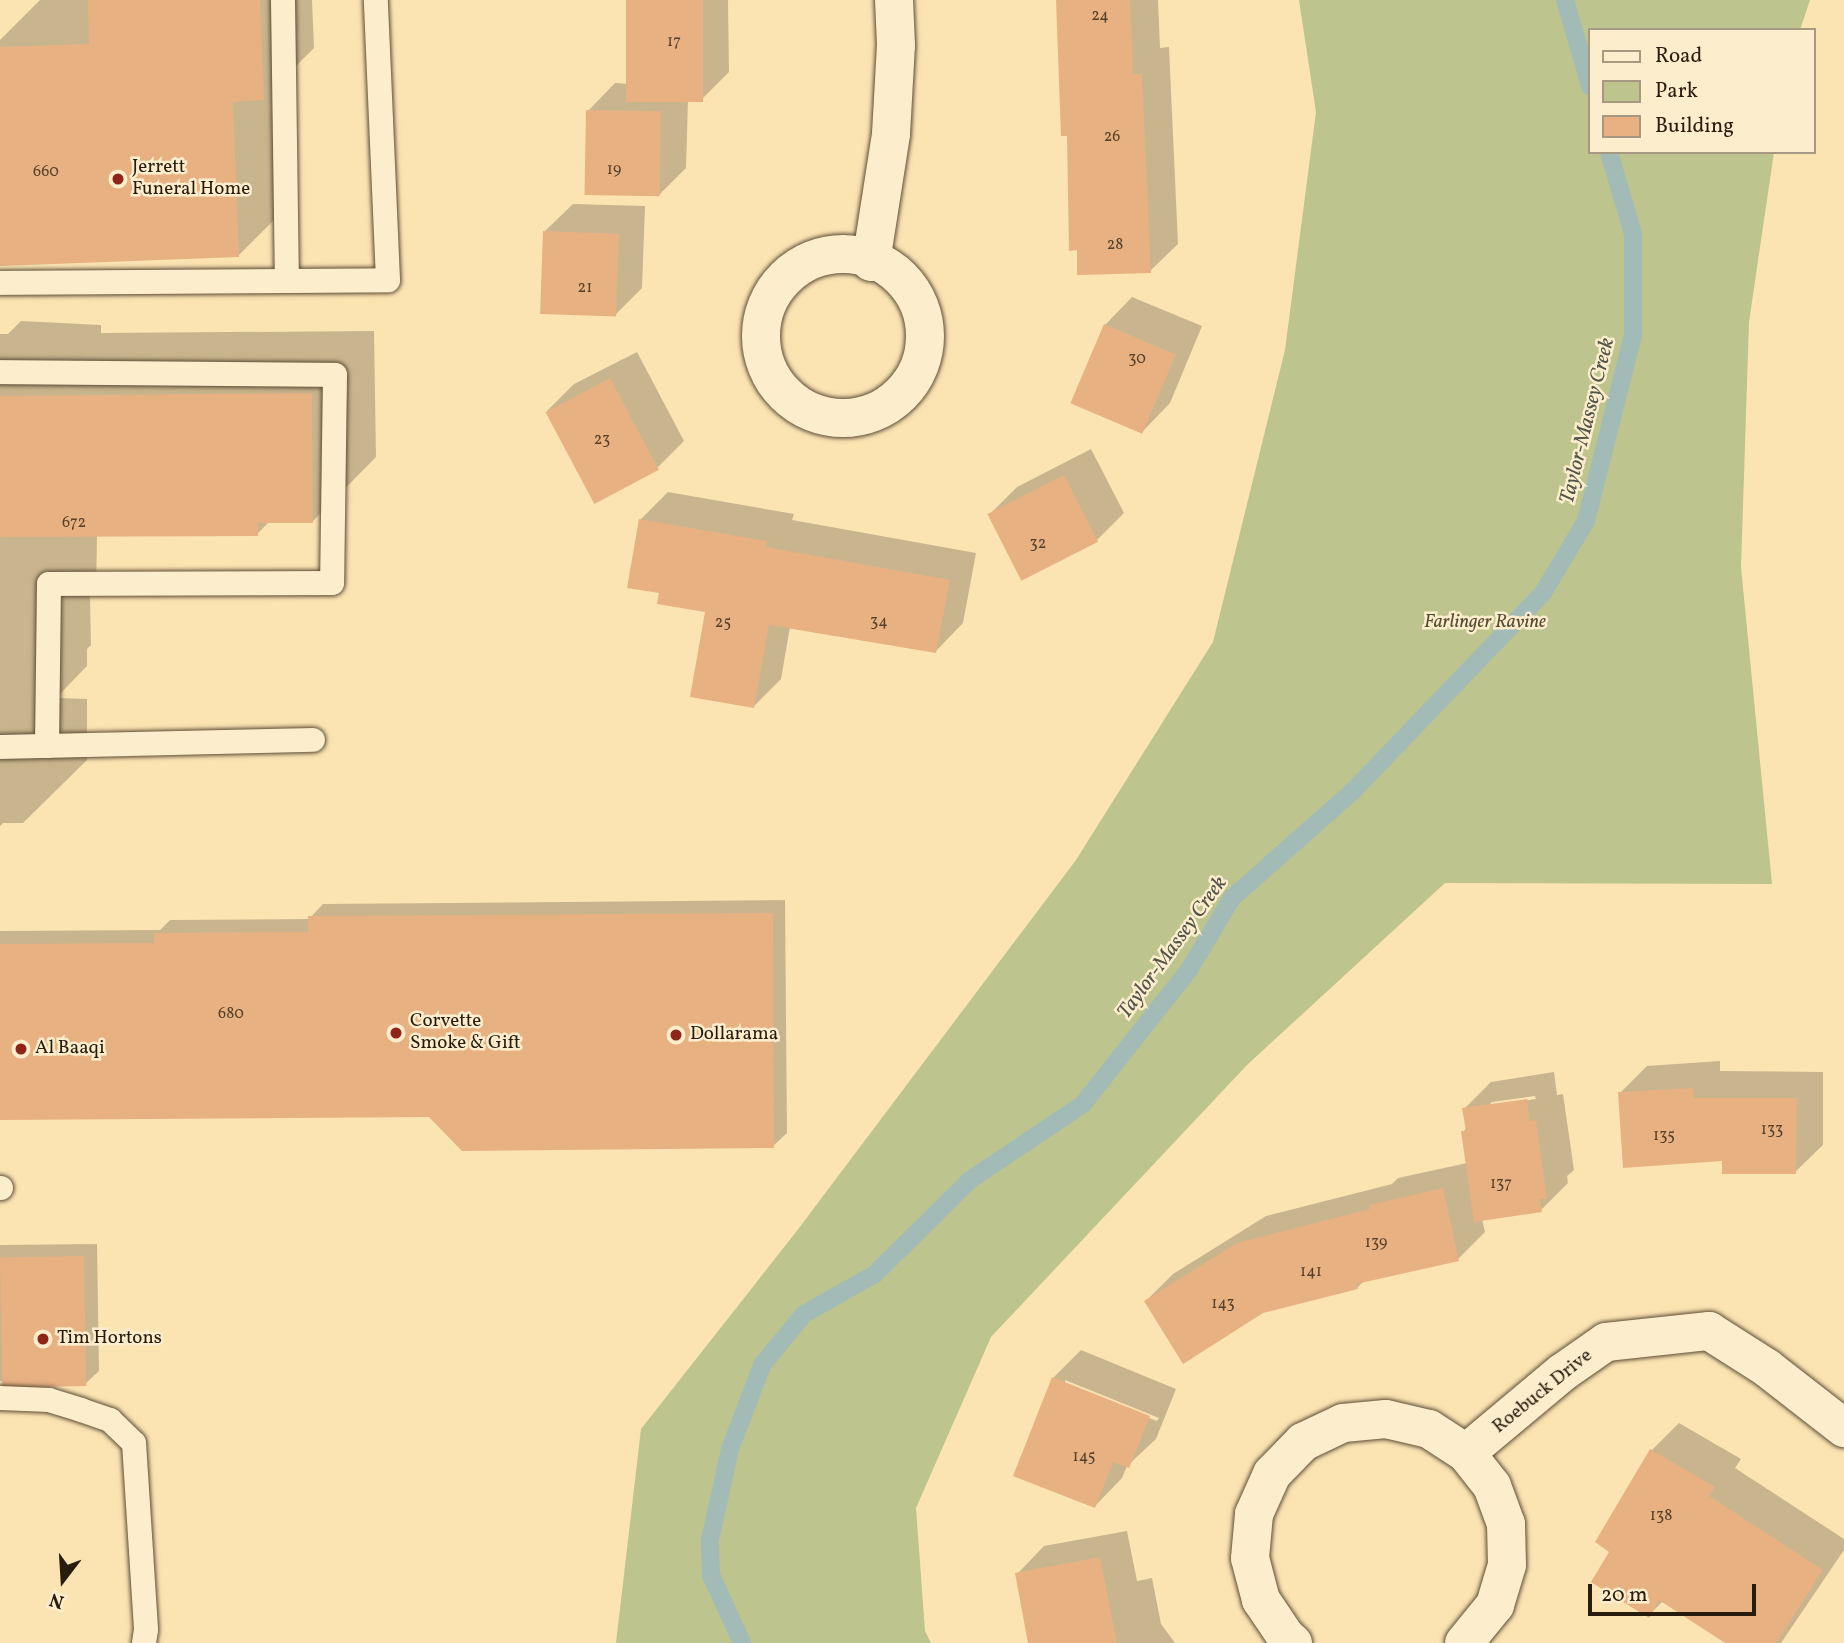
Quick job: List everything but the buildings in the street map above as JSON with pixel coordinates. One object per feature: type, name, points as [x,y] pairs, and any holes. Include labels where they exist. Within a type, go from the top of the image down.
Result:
[{"type":"street","points":[[871,262],[891,134],[896,46],[894,0]]},
{"type":"street","points":[[846,253],[871,262],[896,272],[915,293],[925,319],[926,347],[918,373],[902,396],[878,411],[852,419],[824,417],[799,407],[779,390],[765,366],[760,339],[763,312],[775,288],[795,268],[819,256],[846,253]]},
{"type":"street","name":"Roebuck Drive","points":[[1466,1453],[1563,1372],[1606,1342],[1709,1331],[1768,1368],[1844,1428]]},
{"type":"street","points":[[1293,1643],[1261,1600],[1250,1558],[1254,1514],[1272,1474],[1303,1442],[1342,1423],[1386,1419],[1429,1429],[1466,1453],[1492,1486],[1506,1524],[1507,1565],[1495,1605],[1464,1643]]},
{"type":"lane","points":[[283,0],[286,281]]},
{"type":"lane","points":[[0,284],[387,280],[376,0]]},
{"type":"lane","points":[[0,372],[335,375],[332,583],[49,584],[47,746]]},
{"type":"lane","points":[[0,747],[313,740]]},
{"type":"lane","points":[[0,1398],[49,1400],[81,1410],[110,1420],[134,1443],[146,1630],[144,1643]]},
{"type":"green space","name":"Farlinger Ravine","points":[[1299,0],[1810,0],[1801,28],[1588,28],[1588,154],[1774,154],[1749,322],[1741,567],[1772,884],[1445,883],[1247,1065],[991,1337],[916,1508],[925,1631],[931,1643],[616,1643],[641,1429],[796,1232],[1076,860],[1213,642],[1285,350],[1316,112]]},
{"type":"waterway","name":"Taylor-Massey Creek","points":[[1565,0],[1588,79]]},
{"type":"waterway","name":"Taylor-Massey Creek","points":[[742,1643],[711,1575],[710,1540],[730,1449],[762,1365],[804,1314],[875,1274],[970,1180],[1083,1104],[1189,970],[1232,898],[1352,792],[1543,593],[1586,521],[1633,335],[1633,234],[1610,154]]},
{"type":"place","name":"Jerrett Funeral Home","points":[[118,179]]},
{"type":"place","name":"Corvette Smoke & Gift","points":[[396,1033]]},
{"type":"place","name":"Dollarama","points":[[676,1035]]},
{"type":"place","name":"Al Baaqi","points":[[21,1049]]},
{"type":"place","name":"Tim Hortons","points":[[43,1339]]}]
